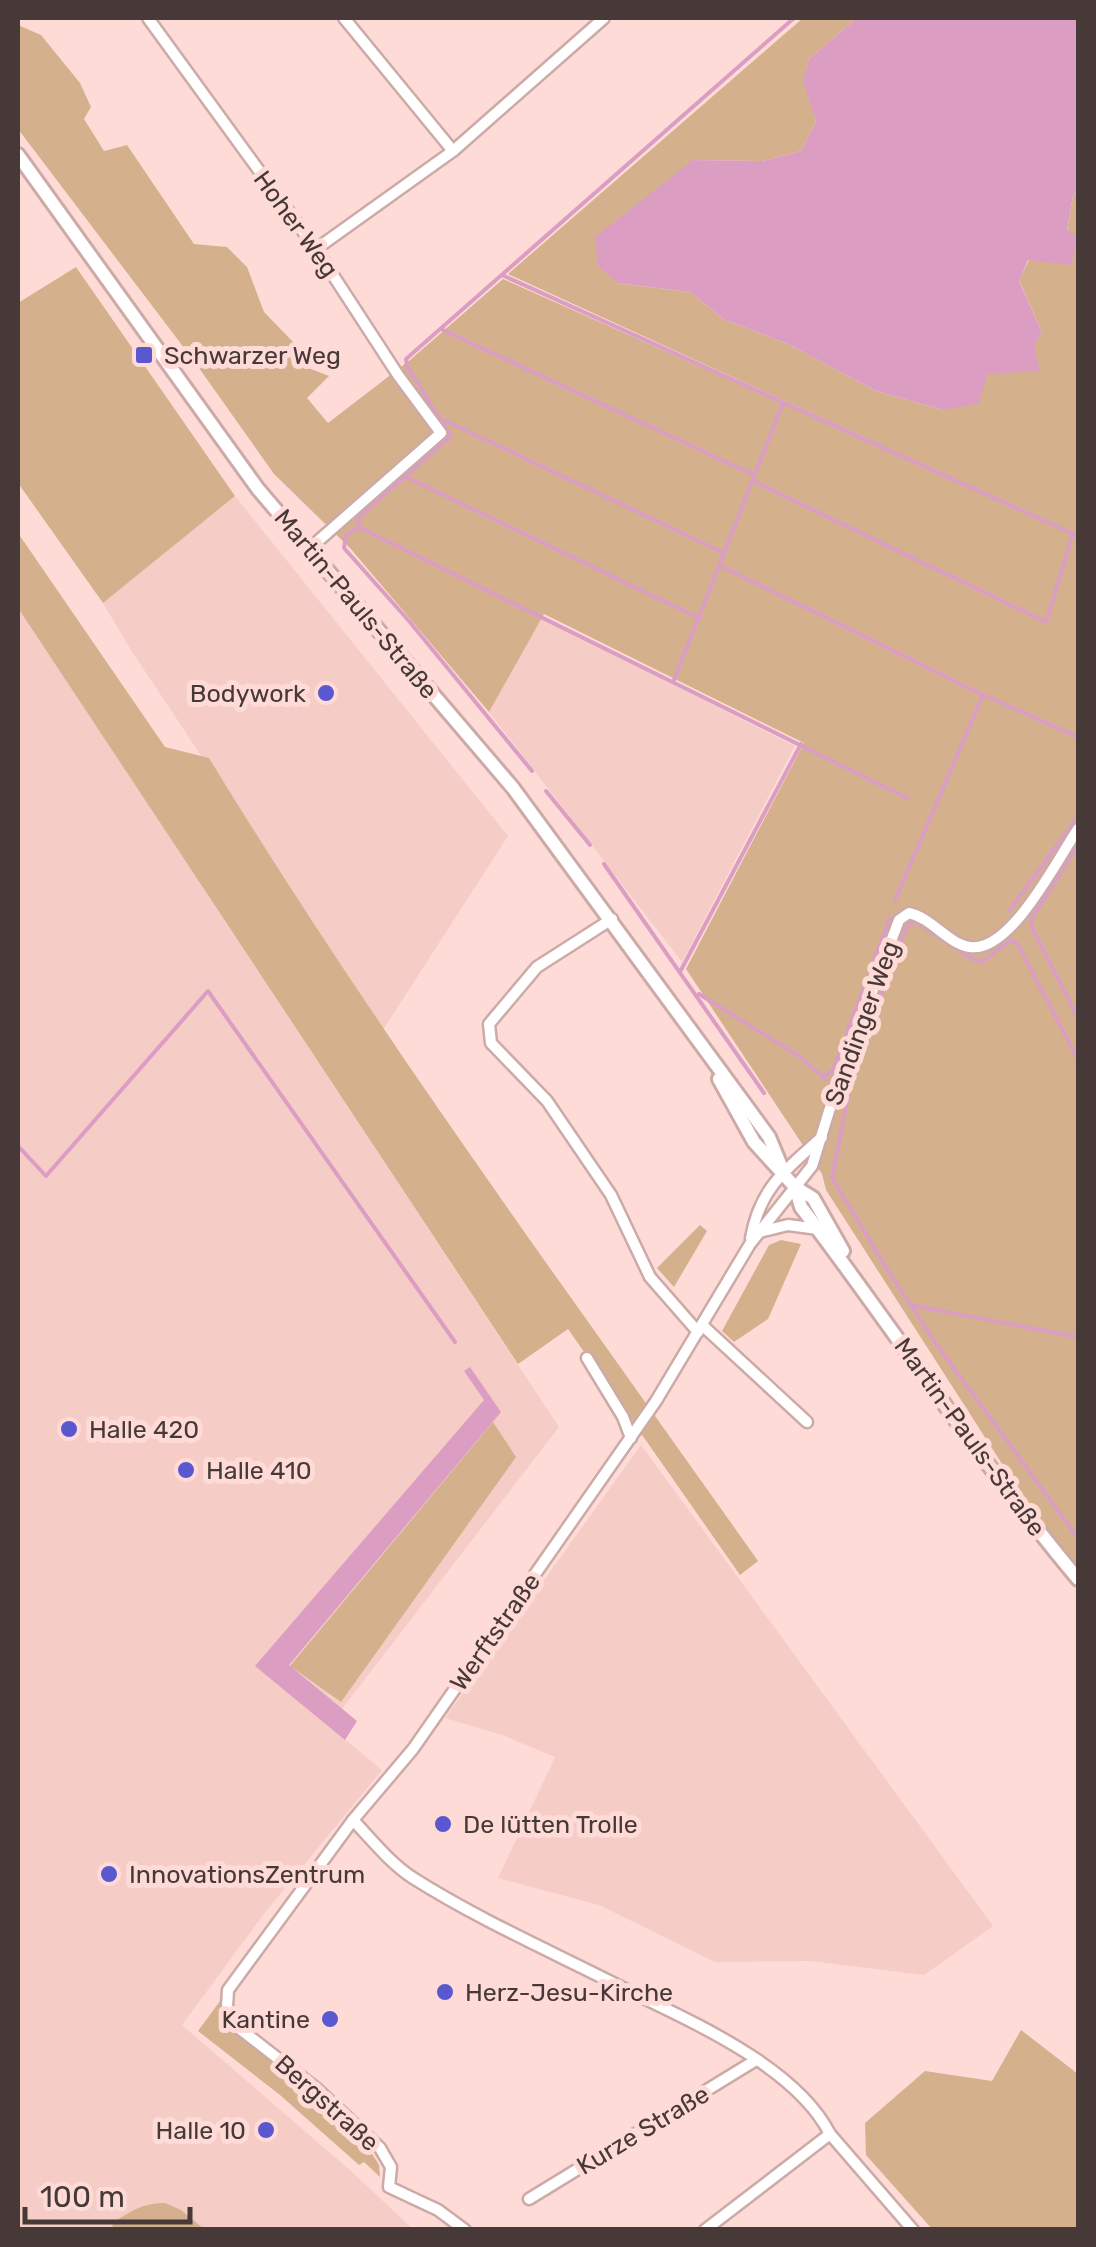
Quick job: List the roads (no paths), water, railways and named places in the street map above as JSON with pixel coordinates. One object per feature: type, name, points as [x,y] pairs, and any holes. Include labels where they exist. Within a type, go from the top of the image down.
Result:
[{"type":"street","name":"Hoher Weg","points":[[148,18],[316,249],[441,433],[309,549]]},
{"type":"street","points":[[344,18],[452,151]]},
{"type":"street","points":[[580,18],[590,29]]},
{"type":"street","points":[[316,249],[452,151],[604,18]]},
{"type":"street","name":"Martin-Pauls-Straße","points":[[18,155],[258,489],[513,788],[612,919],[769,1138],[783,1172],[817,1203],[865,1293]]},
{"type":"street","name":"Sandinger Weg","points":[[795,1187],[812,1166],[838,1078],[899,920],[909,914],[920,916],[964,946],[985,946],[1023,914],[1078,829]]},
{"type":"street","points":[[612,919],[538,967],[489,1024],[491,1043],[547,1101],[611,1195],[650,1277],[700,1328],[806,1422]]},
{"type":"street","name":"Sandinger Weg","points":[[783,1172],[824,1135]]},
{"type":"street","name":"Werftstraße","points":[[750,1244],[754,1218],[764,1194],[783,1172]]},
{"type":"street","name":"Martin-Pauls-Straße","points":[[795,1187],[801,1207],[1014,1500],[1078,1579]]},
{"type":"street","name":"Werftstraße","points":[[227,2008],[228,1990],[234,1979],[353,1820],[413,1749],[631,1438],[750,1244],[795,1187]]},
{"type":"street","points":[[758,1233],[788,1225],[818,1229]]},
{"type":"street","points":[[587,1358],[631,1438]]},
{"type":"street","points":[[353,1820],[411,1877],[756,2060],[790,2086],[824,2122],[830,2134],[913,2230]]},
{"type":"street","name":"Bergstraße","points":[[227,2008],[240,2029],[317,2089],[380,2148],[391,2168],[390,2187],[438,2210],[465,2230]]},
{"type":"street","name":"Kurze Straße","points":[[529,2199],[756,2060]]},
{"type":"street","points":[[706,2230],[830,2134]]},
{"type":"waterway","points":[[359,527],[358,518],[451,436],[406,359],[794,18]]},
{"type":"waterway","points":[[502,275],[1078,536]]},
{"type":"waterway","points":[[441,329],[754,475]]},
{"type":"waterway","points":[[674,680],[783,403]]},
{"type":"waterway","points":[[444,420],[724,553]]},
{"type":"waterway","points":[[406,477],[699,618]]},
{"type":"waterway","points":[[753,481],[1046,622],[1073,533]]},
{"type":"waterway","points":[[532,771],[344,548],[346,535],[359,527],[907,798]]},
{"type":"waterway","points":[[721,566],[975,691],[1078,737]]},
{"type":"waterway","points":[[895,900],[983,695]]},
{"type":"waterway","points":[[681,970],[801,744]]},
{"type":"waterway","points":[[546,791],[590,845]]},
{"type":"waterway","points":[[1009,911],[1078,816]]},
{"type":"waterway","points":[[1078,845],[1031,920],[1078,1018]]},
{"type":"waterway","points":[[604,864],[764,1093]]},
{"type":"waterway","points":[[823,1077],[833,1070],[890,918]]},
{"type":"waterway","points":[[1078,1060],[1017,943],[1011,940],[983,961],[974,960],[915,922],[908,924],[854,1065],[832,1178],[937,1345],[1078,1538]]},
{"type":"waterway","points":[[18,1146],[46,1176],[208,991],[455,1342]]},
{"type":"waterway","points":[[699,994],[799,1056],[827,1080]]},
{"type":"waterway","points":[[911,1305],[1078,1337]]},
{"type":"place","name":"Schwarzer Weg","points":[[144,355]]},
{"type":"place","name":"Bodywork","points":[[326,693]]},
{"type":"place","name":"Halle 420","points":[[69,1429]]},
{"type":"place","name":"Halle 410","points":[[186,1470]]},
{"type":"place","name":"De lütten Trolle","points":[[443,1824]]},
{"type":"place","name":"InnovationsZentrum","points":[[109,1874]]},
{"type":"place","name":"Herz-Jesu-Kirche","points":[[445,1992]]},
{"type":"place","name":"Kantine","points":[[330,2019]]},
{"type":"place","name":"Halle 10","points":[[266,2130]]}]
